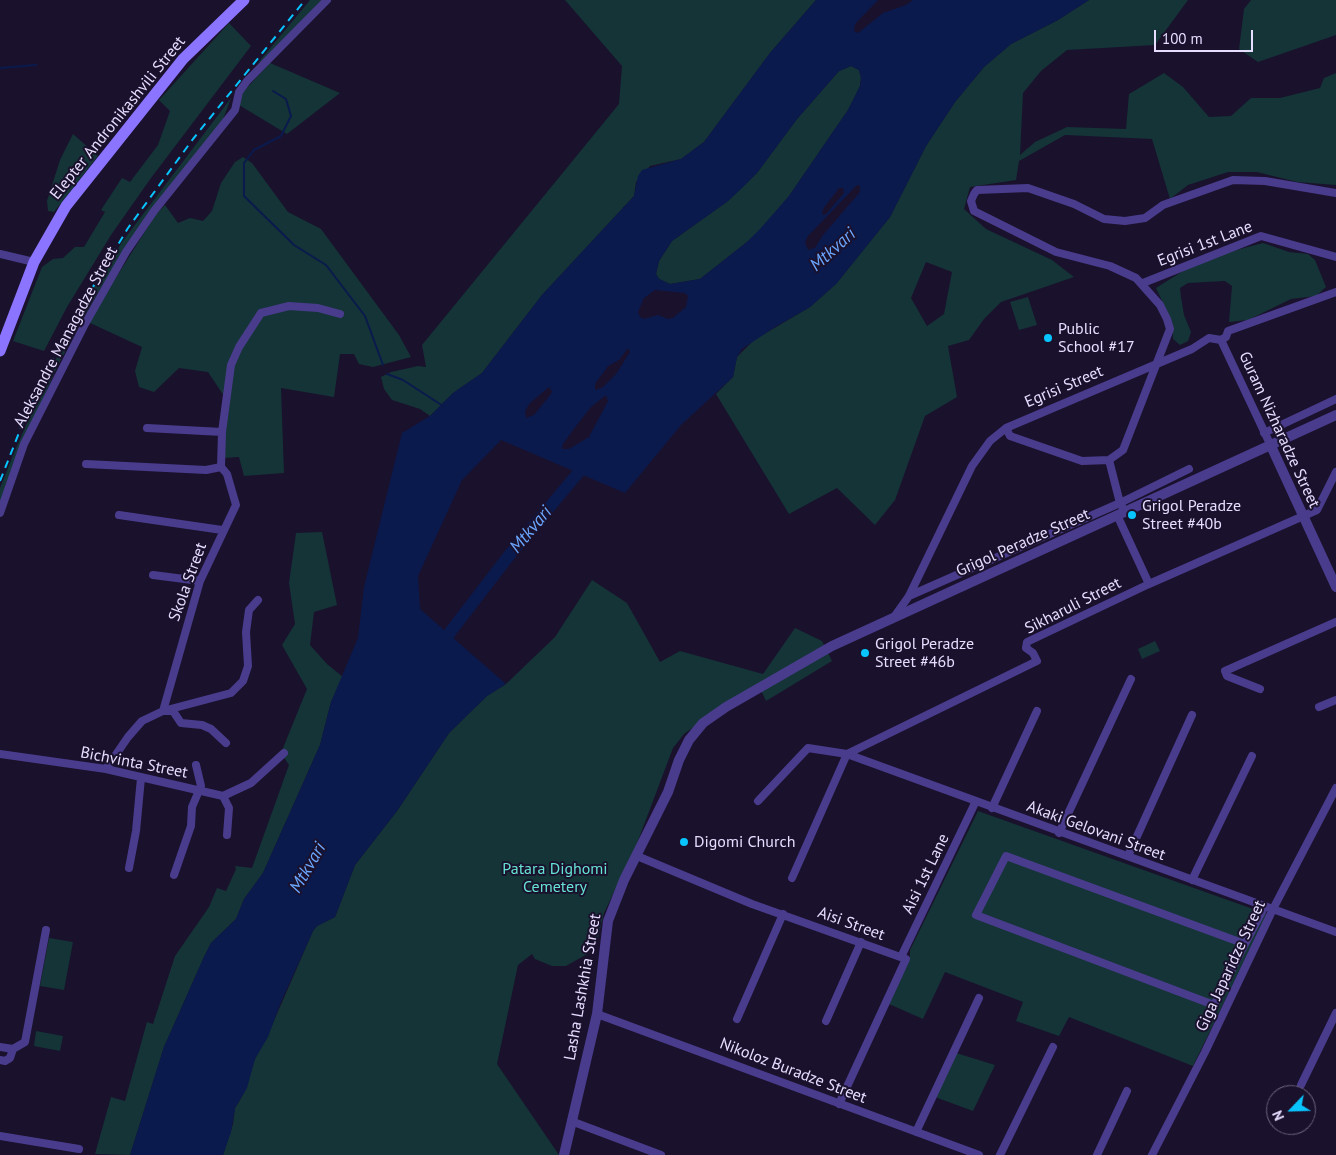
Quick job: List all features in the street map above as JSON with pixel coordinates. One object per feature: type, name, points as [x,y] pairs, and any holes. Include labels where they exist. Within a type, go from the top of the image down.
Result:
[{"type":"main road","name":"Elepter Andronikashvili Street","points":[[0,351],[34,262],[66,206],[98,163],[183,59],[244,0]]},
{"type":"street","name":"Aleksandre Managadze Street","points":[[0,513],[24,444],[85,324],[126,252],[154,212],[235,110],[239,92],[247,81],[327,0]]},
{"type":"street","points":[[1006,428],[1010,436],[1082,461],[1109,460],[1123,450],[1170,329],[1160,305],[1143,283],[1116,268],[1056,252],[974,210],[970,201],[977,190],[1028,188],[1074,204],[1104,219],[1125,221],[1144,218],[1163,205],[1233,180],[1265,181],[1336,193]]},
{"type":"street","name":"Egrisi 1st Lane","points":[[1143,283],[1261,236],[1336,257]]},
{"type":"street","points":[[0,254],[34,262]]},
{"type":"street","name":"Egrisi Street","points":[[893,619],[909,596],[972,466],[990,442],[1006,428],[1192,349],[1209,338],[1214,341],[1221,340],[1226,337],[1228,330],[1335,296]]},
{"type":"street","points":[[86,464],[206,470],[220,467],[222,432],[231,365],[239,347],[261,314],[289,306],[318,308],[340,314]]},
{"type":"street","name":"Guram Nizharadze Street","points":[[1221,340],[1302,514],[1333,574],[1336,587]]},
{"type":"street","points":[[1264,433],[1336,399]]},
{"type":"street","name":"Grigol Peradze Street","points":[[726,706],[820,652],[1122,515],[1336,415]]},
{"type":"street","points":[[147,428],[222,432]]},
{"type":"street","points":[[1109,460],[1122,515],[1148,584]]},
{"type":"street","name":"Skola Street","points":[[163,711],[200,581],[222,530],[232,516],[236,505],[227,474],[220,467]]},
{"type":"street","points":[[909,596],[1120,503],[1189,469]]},
{"type":"street","name":"Sikharuli Street","points":[[847,754],[1037,661],[1033,653],[1026,648],[1027,642],[1148,584],[1302,514],[1317,510],[1336,472]]},
{"type":"street","points":[[119,515],[222,530]]},
{"type":"street","points":[[153,575],[200,581]]},
{"type":"street","points":[[106,769],[128,736],[142,720],[163,711],[231,692],[243,682],[248,666],[246,632],[249,610],[258,600]]},
{"type":"street","points":[[1260,689],[1227,676],[1224,671],[1336,622]]},
{"type":"street","points":[[1059,833],[1130,680]]},
{"type":"street","points":[[1319,707],[1336,700]]},
{"type":"street","name":"Lasha Lashkhia Street","points":[[564,1155],[597,1014],[608,921],[624,880],[637,856],[689,740],[703,723],[726,706]]},
{"type":"street","points":[[163,711],[173,711],[181,723],[202,725],[211,729],[226,743]]},
{"type":"street","points":[[992,808],[1037,711]]},
{"type":"street","points":[[1128,856],[1192,715]]},
{"type":"street","name":"Akaki Gelovani Street","points":[[758,800],[808,748],[847,754],[1059,833],[1128,856],[1336,932]]},
{"type":"street","points":[[227,835],[229,808],[223,796],[251,783],[284,752]]},
{"type":"street","name":"Bichvinta Street","points":[[0,754],[106,769],[223,796]]},
{"type":"street","points":[[792,878],[847,754]]},
{"type":"street","points":[[1192,880],[1252,756]]},
{"type":"street","points":[[174,875],[191,826],[192,807],[201,786],[196,765]]},
{"type":"street","points":[[129,868],[136,831],[141,778]]},
{"type":"street","name":"Giga Japaridze Street","points":[[1152,1155],[1205,1052],[1273,909],[1336,788]]},
{"type":"street","name":"Aisi 1st Lane","points":[[901,957],[975,802]]},
{"type":"street","name":"Aisi Street","points":[[637,856],[710,887],[906,959],[839,1104]]},
{"type":"street","points":[[1245,944],[1006,856],[976,915],[1214,1004],[1265,906]]},
{"type":"street","points":[[737,1019],[783,914]]},
{"type":"street","points":[[0,1047],[13,1049],[25,1042],[46,930]]},
{"type":"street","points":[[826,1021],[862,942]]},
{"type":"street","points":[[916,1132],[979,998]]},
{"type":"street","points":[[1301,1085],[1336,1013]]},
{"type":"street","name":"Nikoloz Buradze Street","points":[[597,1014],[980,1155]]},
{"type":"street","points":[[1000,1155],[1053,1047]]},
{"type":"street","points":[[0,1060],[5,1061],[10,1058],[13,1049]]},
{"type":"street","points":[[1097,1155],[1127,1091]]},
{"type":"street","points":[[571,1121],[661,1155]]},
{"type":"street","points":[[0,1136],[79,1149]]},
{"type":"green space","points":[[310,0],[322,0],[272,54],[257,64]]},
{"type":"green space","points":[[565,0],[816,0],[770,53],[704,142],[681,159],[650,166],[636,182],[634,196],[542,295],[482,373],[453,393],[430,416],[420,409],[392,400],[384,389],[381,377],[391,372],[418,366],[426,367],[422,345],[619,104],[622,66]]},
{"type":"green space","points":[[1089,0],[1188,0],[1155,45],[1067,50],[1041,71],[1023,93],[1020,155],[1035,142],[1067,127],[1126,129],[1129,94],[1164,73],[1183,87],[1209,117],[1231,116],[1251,98],[1280,98],[1320,88],[1324,78],[1336,73],[1336,185],[1297,182],[1257,172],[1228,172],[1188,185],[1170,199],[1152,139],[1065,135],[1019,161],[1016,180],[970,187],[964,209],[986,229],[1052,260],[1074,277],[1001,302],[984,319],[969,340],[948,346],[957,397],[925,416],[895,500],[875,525],[837,488],[789,514],[716,394],[733,377],[737,357],[754,340],[810,307],[836,284],[890,217],[926,146],[955,102],[984,67],[1011,44],[1058,20]],"holes":[[[926,262],[952,272],[944,314],[927,326],[911,298]]]},
{"type":"green space","points":[[1251,0],[1336,0],[1336,35],[1258,62],[1239,49],[1244,9]]},
{"type":"green space","points":[[229,23],[251,46],[151,178],[111,235],[67,307],[44,351],[13,341],[42,267],[53,259],[63,258],[75,247],[84,247],[105,212],[101,210],[122,178],[130,182],[158,145],[170,111],[159,100]]},
{"type":"green space","points":[[270,63],[340,93],[287,134],[239,105],[241,94]]},
{"type":"green space","points":[[851,66],[859,70],[861,78],[860,86],[848,110],[789,196],[760,230],[700,279],[670,284],[659,279],[656,274],[659,261],[672,241],[728,201],[757,173],[797,119],[839,71]]},
{"type":"green space","points":[[231,98],[221,125],[136,232],[96,296],[58,365],[24,441],[0,505],[0,488],[14,453],[47,376],[90,294],[122,242]]},
{"type":"green space","points":[[73,134],[98,156],[54,212],[48,211],[47,201],[60,160]]},
{"type":"green space","points":[[243,157],[252,163],[288,212],[321,229],[399,335],[411,357],[373,367],[359,364],[354,354],[340,354],[334,397],[281,388],[284,473],[244,476],[239,457],[224,458],[224,434],[228,402],[208,372],[179,368],[154,392],[139,387],[135,371],[142,347],[88,322],[156,214],[165,205],[178,223],[190,218],[203,221],[212,211],[221,183],[235,162]]},
{"type":"green space","points":[[1263,243],[1289,252],[1308,254],[1315,260],[1326,287],[1316,296],[1291,299],[1248,320],[1229,322],[1232,286],[1225,281],[1188,283],[1180,288],[1184,315],[1191,332],[1188,341],[1180,345],[1173,339],[1172,322],[1156,288],[1202,259]]},
{"type":"green space","points":[[1028,297],[1037,325],[1019,330],[1010,302]]},
{"type":"green space","points":[[322,532],[337,605],[314,612],[310,645],[327,664],[343,677],[331,702],[320,745],[263,873],[244,899],[236,919],[211,943],[204,957],[164,1047],[130,1155],[95,1154],[111,1097],[125,1101],[147,1022],[153,1024],[175,956],[209,907],[217,888],[226,891],[236,869],[235,866],[252,868],[289,765],[281,753],[307,689],[282,645],[295,624],[289,583],[296,533]]},
{"type":"green space","name":"Patara Dighomi Cemetery","points":[[592,580],[627,603],[660,662],[680,651],[763,674],[795,628],[822,641],[832,661],[766,701],[758,684],[738,695],[684,734],[673,748],[636,846],[604,913],[597,942],[589,953],[566,966],[552,966],[535,959],[532,954],[518,965],[497,1064],[559,1155],[223,1155],[233,1124],[235,1108],[243,1095],[255,1059],[273,1023],[313,931],[317,926],[335,917],[355,865],[397,811],[449,733],[487,696],[506,684],[555,637]]},
{"type":"green space","points":[[1155,641],[1160,651],[1142,659],[1138,649]]},
{"type":"green space","points":[[978,811],[1267,914],[1193,1066],[1069,1017],[1059,1036],[1016,1021],[1023,1002],[945,972],[923,1019],[889,1004],[910,959],[910,950]]},
{"type":"green space","points":[[49,938],[73,942],[64,990],[40,986]]},
{"type":"green space","points":[[36,1031],[63,1036],[60,1051],[34,1046]]},
{"type":"green space","points":[[956,1053],[995,1065],[973,1111],[935,1097]]},
{"type":"water","points":[[816,0],[878,0],[855,24],[854,31],[858,33],[883,13],[906,5],[913,0],[1089,0],[1058,20],[1011,44],[984,67],[955,102],[926,146],[890,217],[836,284],[810,307],[742,349],[737,357],[733,377],[681,425],[625,493],[501,440],[462,480],[418,576],[420,609],[506,684],[487,696],[449,733],[397,811],[355,865],[335,917],[317,926],[313,931],[281,1002],[268,1037],[255,1059],[247,1088],[235,1108],[231,1132],[223,1155],[130,1155],[164,1047],[204,957],[211,943],[236,919],[244,899],[263,873],[320,745],[331,702],[358,638],[364,587],[402,433],[430,416],[453,393],[482,373],[542,295],[634,196],[638,176],[642,170],[681,159],[704,142],[770,53]],"holes":[[[851,66],[859,70],[860,86],[848,110],[789,196],[747,242],[700,279],[670,284],[659,279],[656,274],[659,261],[672,241],[728,201],[757,173],[797,119],[839,71]],[[857,185],[860,186],[860,192],[823,235],[815,248],[808,250],[805,242],[808,236]],[[839,188],[843,188],[844,193],[826,214],[822,215],[823,209]],[[655,290],[685,293],[688,296],[686,307],[673,318],[668,319],[658,315],[644,319],[640,317],[638,312],[644,298]],[[628,348],[630,352],[616,374],[602,388],[595,390],[595,384],[608,366],[619,360]],[[549,387],[552,391],[551,394],[534,415],[526,418],[525,411],[530,403]],[[606,395],[608,401],[589,437],[569,449],[562,449],[563,444],[591,407]]]},
{"type":"waterway","points":[[0,68],[36,65]]},
{"type":"waterway","points":[[273,91],[286,99],[291,116],[281,136],[254,150],[244,163],[244,196],[294,245],[326,265],[365,316],[383,365]]},
{"type":"waterway","points":[[387,374],[403,380],[443,406]]},
{"type":"waterway","name":"Mtkvari","points":[[440,649],[451,631],[511,553],[589,460]]},
{"type":"railway","points":[[0,481],[28,410],[65,334],[128,228],[193,139],[305,0]]},
{"type":"place","name":"Public School #17","points":[[1048,338]]},
{"type":"place","name":"Grigol Peradze Street #40b","points":[[1132,515]]},
{"type":"place","name":"Grigol Peradze Street #46b","points":[[865,653]]},
{"type":"place","name":"Digomi Church","points":[[684,842]]}]
